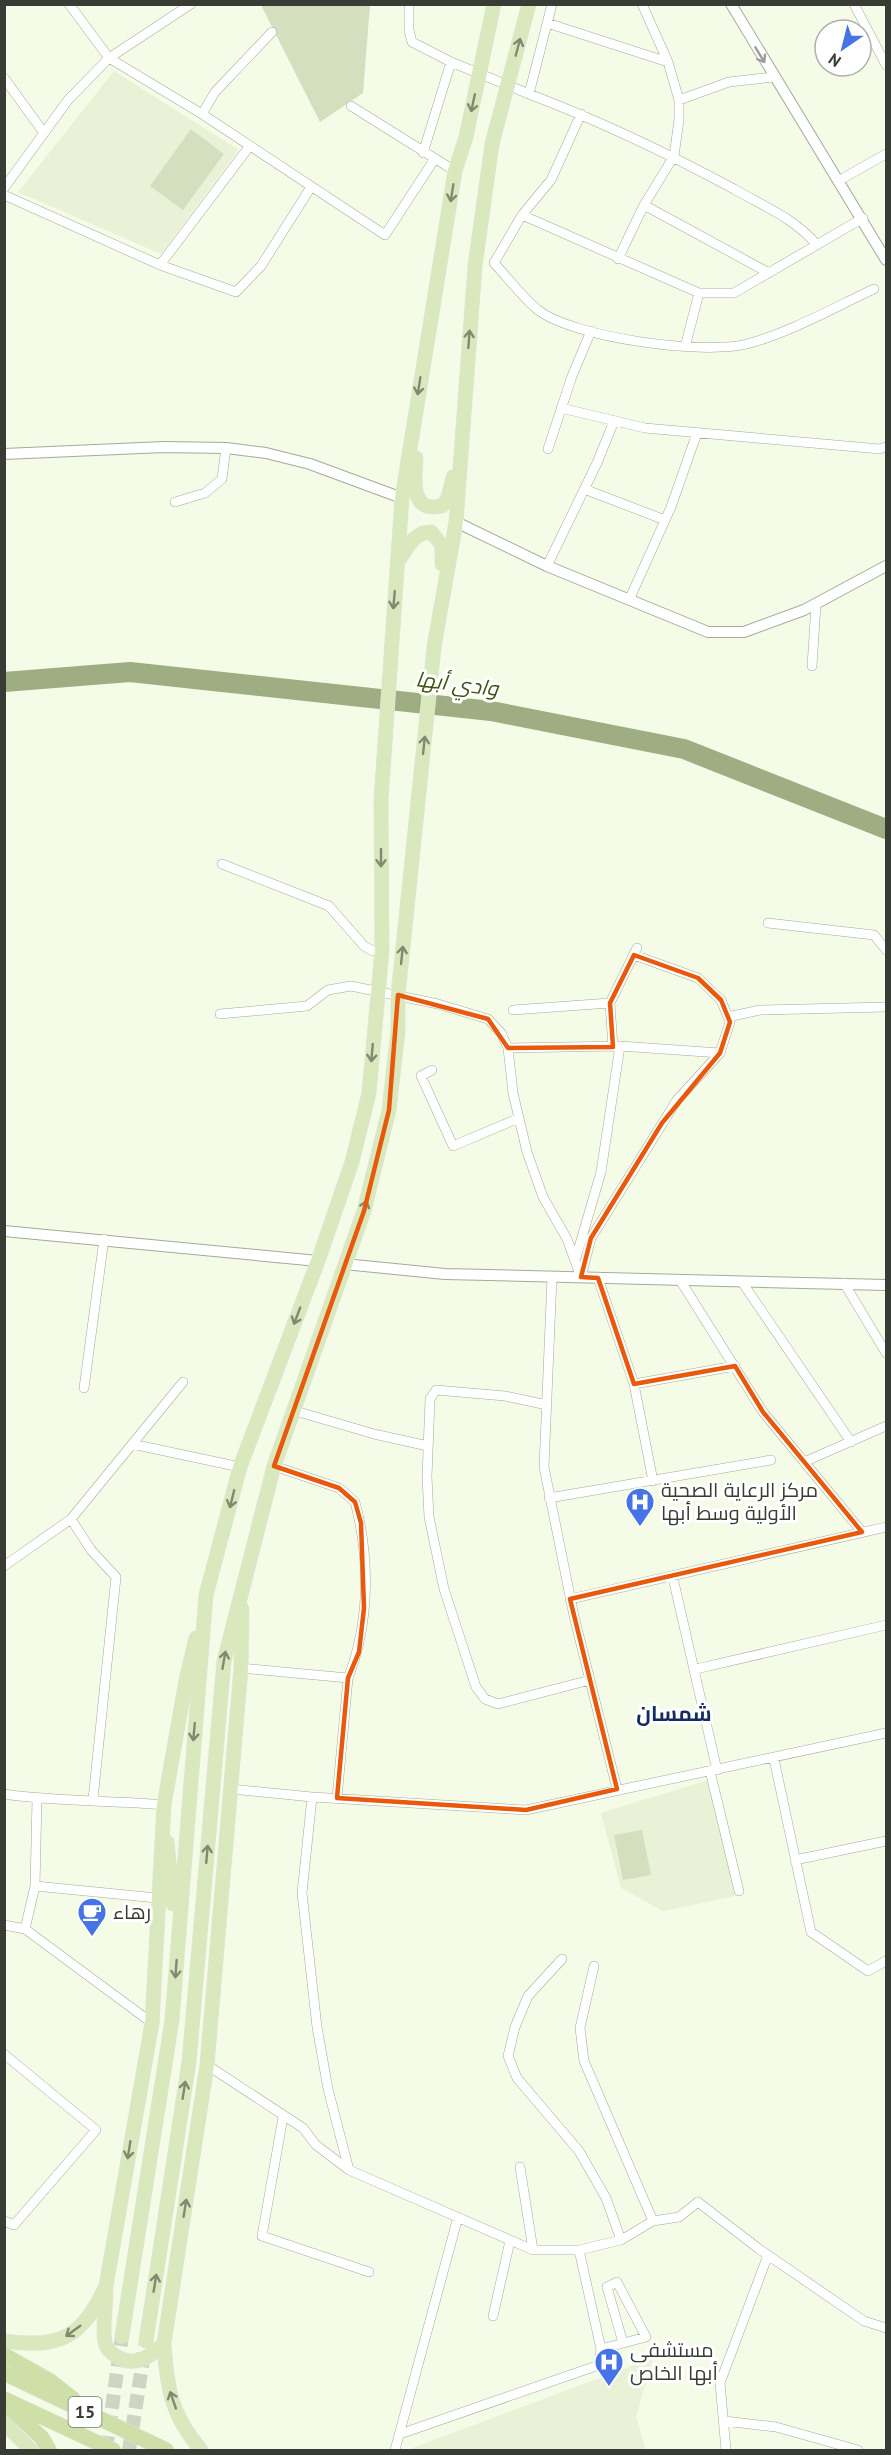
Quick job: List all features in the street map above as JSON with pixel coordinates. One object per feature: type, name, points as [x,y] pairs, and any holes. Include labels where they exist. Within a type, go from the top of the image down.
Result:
[{"type":"highway","points":[[4,2355],[50,2381],[94,2416]]},
{"type":"highway","name":"15","points":[[4,2373],[166,2451]]},
{"type":"highway","name":"15","points":[[4,2399],[113,2451]]},
{"type":"highway","points":[[4,2405],[16,2411],[42,2438],[49,2451]]},
{"type":"main road","points":[[164,2343],[154,2354],[137,2362],[124,2361],[111,2353],[105,2344],[106,2286],[152,2023],[157,1898],[164,1804],[186,1680],[240,1467],[318,1261],[351,1162],[369,1093],[382,950],[381,800],[390,643],[402,498],[455,171],[466,137],[494,4]]},
{"type":"main road","points":[[146,2341],[189,2062],[224,1660],[274,1466],[364,1211],[389,1110],[399,1031],[398,995],[434,647],[456,522],[475,266],[492,144],[529,4]]},
{"type":"main road","points":[[414,417],[416,496],[422,504],[431,508],[442,506],[448,498],[461,444]]},
{"type":"main road","points":[[397,563],[415,537],[422,532],[431,532],[439,538],[442,545],[442,605]]},
{"type":"main road","points":[[201,2451],[183,2429],[179,2420],[167,2383],[164,2343],[207,2065],[241,1668],[242,1584]]},
{"type":"main road","points":[[123,2336],[172,2020],[207,1595]]},
{"type":"main road","points":[[164,1804],[177,1943]]},
{"type":"main road","points":[[198,1952],[225,1839]]},
{"type":"main road","points":[[4,2341],[36,2345],[69,2336],[92,2315],[106,2286]]},
{"type":"main road","points":[[4,2423],[31,2451]]},
{"type":"street","points":[[69,4],[109,58],[202,114],[385,235],[434,159]]},
{"type":"street","points":[[4,188],[68,100],[109,58],[191,4]]},
{"type":"street","points":[[409,4],[409,30],[412,42],[451,62],[581,114],[674,156],[801,226],[817,245]]},
{"type":"street","points":[[529,94],[552,4]]},
{"type":"street","points":[[618,259],[644,205],[674,156],[680,100],[668,62],[642,4]]},
{"type":"street","points":[[731,4],[774,77],[840,180],[886,260]]},
{"type":"street","points":[[854,4],[886,65]]},
{"type":"street","points":[[547,23],[668,62]]},
{"type":"street","points":[[202,114],[215,92],[272,32]]},
{"type":"street","points":[[423,153],[451,62]]},
{"type":"street","points":[[680,100],[729,82],[774,77]]},
{"type":"street","points":[[4,78],[44,133]]},
{"type":"street","points":[[351,106],[455,171]]},
{"type":"street","points":[[581,114],[551,180],[522,215],[494,262],[538,310],[591,331],[664,346],[746,344],[793,326],[874,289]]},
{"type":"street","points":[[160,265],[249,147]]},
{"type":"street","points":[[840,180],[886,154]]},
{"type":"street","points":[[4,195],[160,265],[236,292],[261,266],[311,187]]},
{"type":"street","points":[[644,205],[769,273]]},
{"type":"street","points":[[522,215],[699,293],[734,293],[863,218]]},
{"type":"street","points":[[685,347],[699,293]]},
{"type":"street","points":[[548,449],[561,408],[591,331]]},
{"type":"street","points":[[561,408],[645,428],[880,449],[886,447]]},
{"type":"street","points":[[547,567],[614,421]]},
{"type":"street","points":[[630,598],[665,520],[698,434]]},
{"type":"street","points":[[4,454],[164,447],[226,448],[266,453],[310,464],[402,498]]},
{"type":"street","points":[[175,502],[205,493],[222,479],[226,448]]},
{"type":"street","points":[[584,489],[665,520]]},
{"type":"street","points":[[456,522],[547,567],[630,598],[708,632],[744,632],[816,605],[886,566]]},
{"type":"street","points":[[812,666],[816,605]]},
{"type":"street","points":[[222,864],[328,906],[364,946],[373,951],[382,950]]},
{"type":"street","points":[[768,923],[874,935],[886,950]]},
{"type":"street","points":[[575,1262],[601,1172],[616,1046],[610,1003],[635,952],[698,978],[721,1000],[730,1022],[720,1053],[677,1101],[591,1238],[581,1277]]},
{"type":"street","points":[[220,1014],[307,1006],[328,990],[351,986],[398,995],[488,1019],[501,1033],[508,1048],[527,1152],[543,1197],[567,1239],[581,1277]]},
{"type":"street","points":[[513,1010],[610,1003]]},
{"type":"street","points":[[728,1017],[760,1010],[886,1008]]},
{"type":"street","points":[[508,1048],[616,1046],[720,1053]]},
{"type":"street","points":[[432,1070],[421,1076],[453,1146],[519,1118]]},
{"type":"street","points":[[4,1231],[318,1261]]},
{"type":"street","points":[[84,1388],[104,1239]]},
{"type":"street","points":[[344,1264],[445,1274],[886,1285]]},
{"type":"street","points":[[552,1276],[544,1467],[570,1599],[617,1789]]},
{"type":"street","points":[[598,1278],[634,1384],[653,1480]]},
{"type":"street","points":[[680,1280],[763,1412],[862,1532]]},
{"type":"street","points":[[742,1282],[851,1442]]},
{"type":"street","points":[[844,1283],[886,1353]]},
{"type":"street","points":[[634,1384],[735,1366]]},
{"type":"street","points":[[4,1566],[71,1519],[183,1382]]},
{"type":"street","points":[[547,1405],[505,1396],[436,1390],[430,1399],[429,1517],[444,1589],[476,1687],[485,1699],[498,1704],[590,1680]]},
{"type":"street","points":[[292,1410],[374,1434],[428,1446]]},
{"type":"street","points":[[804,1462],[886,1426]]},
{"type":"street","points":[[132,1444],[240,1467]]},
{"type":"street","points":[[549,1498],[771,1460]]},
{"type":"street","points":[[274,1466],[339,1488],[355,1502],[365,1558],[364,1608],[359,1652],[348,1678],[337,1798]]},
{"type":"street","points":[[71,1519],[91,1550],[116,1577],[93,1799]]},
{"type":"street","points":[[570,1599],[673,1578],[886,1527]]},
{"type":"street","points":[[673,1578],[696,1669],[739,1891]]},
{"type":"street","points":[[696,1669],[886,1625]]},
{"type":"street","points":[[241,1668],[348,1678]]},
{"type":"street","points":[[231,1789],[312,1797],[525,1810],[617,1789],[774,1759],[886,1733]]},
{"type":"street","points":[[774,1759],[811,1932],[868,1971],[886,1962]]},
{"type":"street","points":[[4,1794],[37,1799],[93,1799],[164,1804]]},
{"type":"street","points":[[312,1797],[302,1893],[324,2068],[349,2170]]},
{"type":"street","points":[[25,1929],[35,1886],[37,1799]]},
{"type":"street","points":[[795,1860],[886,1841]]},
{"type":"street","points":[[35,1886],[157,1898]]},
{"type":"street","points":[[4,1924],[25,1929],[152,2023]]},
{"type":"street","points":[[562,1959],[528,1996],[515,2027],[508,2056],[517,2078],[579,2151],[606,2198],[621,2240]]},
{"type":"street","points":[[594,1966],[580,2028],[584,2061],[653,2221]]},
{"type":"street","points":[[4,2069],[8,2057],[96,2130],[14,2225],[4,2221]]},
{"type":"street","points":[[207,2065],[303,2128],[316,2145],[349,2170],[532,2250],[579,2250],[621,2240],[653,2221],[679,2217],[698,2202],[768,2255],[864,2321],[886,2328]]},
{"type":"street","points":[[283,2117],[261,2236],[369,2272]]},
{"type":"street","points":[[520,2167],[532,2250]]},
{"type":"street","points":[[395,2451],[458,2217]]},
{"type":"street","points":[[493,2316],[510,2241]]},
{"type":"street","points":[[400,2434],[599,2365],[601,2349],[579,2250]]},
{"type":"street","points":[[726,2451],[720,2383],[768,2255]]},
{"type":"street","points":[[601,2349],[646,2337],[617,2282],[606,2287],[623,2343]]},
{"type":"street","points":[[723,2421],[776,2427],[858,2451]]},
{"type":"highlighted area","points":[[634,955],[698,978],[721,1000],[730,1022],[720,1053],[662,1123],[591,1238],[581,1277],[598,1278],[634,1384],[735,1366],[763,1412],[862,1532],[570,1599],[617,1789],[526,1810],[337,1798],[348,1678],[359,1652],[364,1608],[361,1523],[355,1502],[339,1488],[274,1466],[364,1211],[389,1110],[398,995],[488,1019],[508,1048],[613,1047],[610,1003]]},
{"type":"shaded area","points":[[261,5],[370,5],[363,93],[320,122]]},
{"type":"shaded area","points":[[114,71],[239,150],[161,254],[18,192]]},
{"type":"shaded area","points":[[191,129],[224,154],[183,210],[150,186]]},
{"type":"shaded area","points":[[709,1780],[735,1896],[663,1911],[621,1888],[601,1813]]},
{"type":"shaded area","points":[[642,1830],[651,1875],[623,1880],[614,1835]]},
{"type":"shaded area","name":"مستشفى أبها الخاص","points":[[653,2358],[636,2417],[646,2450],[407,2450]]},
{"type":"waterway","name":"وادي أبها","points":[[4,682],[130,672],[491,711],[684,749],[886,829]]},
{"type":"tunnel","points":[[106,2450],[122,2336]]},
{"type":"tunnel","points":[[129,2450],[146,2341]]},
{"type":"place","name":"مركز الرعاية الصحية الأولية وسط أبها","points":[[640,1528]]},
{"type":"place","name":"رهاء","points":[[92,1938]]},
{"type":"place","name":"مستشفى أبها الخاص","points":[[609,2388]]},
{"type":"district","name":"شمسان","points":[[674,1714]]}]
